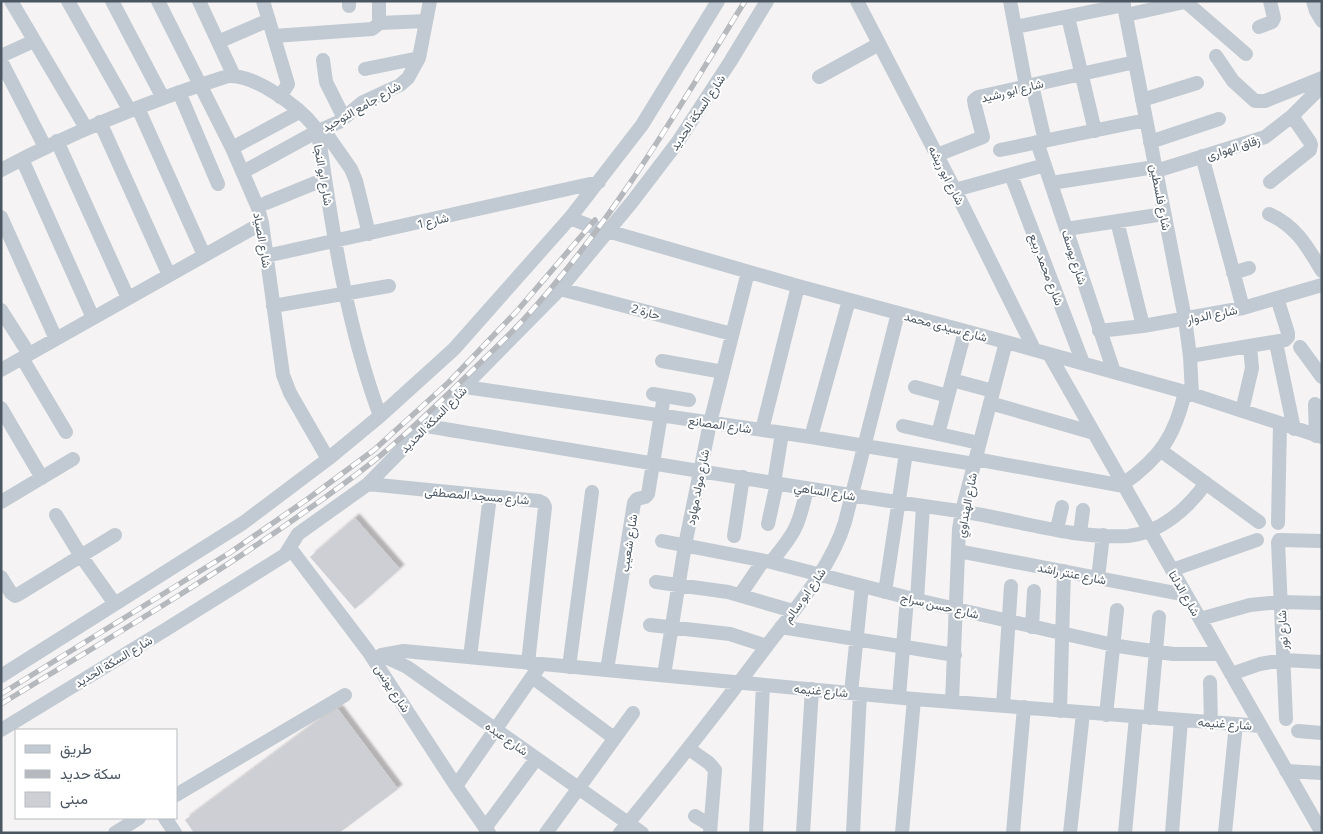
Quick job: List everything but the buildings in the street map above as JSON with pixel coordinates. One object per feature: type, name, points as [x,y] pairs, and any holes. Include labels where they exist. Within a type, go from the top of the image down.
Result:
[{"type":"street","points":[[11,1],[86,128]]},
{"type":"street","points":[[68,1],[134,109],[204,255]]},
{"type":"street","points":[[112,1],[163,98]]},
{"type":"street","name":"شارع الصياد","points":[[158,1],[232,148],[258,208],[262,223],[284,375],[290,393],[328,459]]},
{"type":"street","points":[[2,169],[100,122],[179,92],[234,76],[199,1]]},
{"type":"street","points":[[263,1],[288,84],[280,97]]},
{"type":"street","points":[[379,1],[379,23]]},
{"type":"street","name":"شارع جامع التوحيد","points":[[243,172],[319,131],[332,126],[363,102],[400,85],[408,78],[419,58],[430,1]]},
{"type":"street","points":[[2,672],[243,523],[328,459],[380,416],[454,349],[570,218],[642,125],[718,1]]},
{"type":"street","name":"شارع السكة الحديد","points":[[1,730],[285,555],[298,534],[368,484],[560,289],[677,143],[767,1]]},
{"type":"street","name":"شارع يوسف","points":[[1010,1],[1045,165],[1099,332],[1114,372]]},
{"type":"street","points":[[1259,27],[1272,22],[1274,18],[1275,14],[1270,1]]},
{"type":"street","points":[[1314,1],[1316,12],[1322,21]]},
{"type":"street","points":[[1016,27],[1075,11],[1188,2],[1246,54]]},
{"type":"street","name":"شارع ابو ريشه","points":[[862,3],[879,44],[955,190],[1034,350]]},
{"type":"street","name":"شارع فلسطين","points":[[1123,485],[1142,470],[1160,450],[1170,435],[1189,393],[1190,356],[1125,7]]},
{"type":"street","points":[[1075,11],[1082,74],[1095,131]]},
{"type":"street","points":[[218,42],[269,20]]},
{"type":"street","points":[[274,36],[372,29],[379,23],[426,21]]},
{"type":"street","points":[[1,56],[34,40]]},
{"type":"street","points":[[819,77],[879,44]]},
{"type":"street","points":[[1216,56],[1233,81],[1254,101],[1266,101],[1322,78]]},
{"type":"street","points":[[365,69],[419,58]]},
{"type":"street","points":[[323,60],[326,82],[344,118]]},
{"type":"street","points":[[1,61],[51,144],[128,298]]},
{"type":"street","name":"شارع ابو رشيد","points":[[937,155],[983,136],[974,100],[978,97],[1135,62]]},
{"type":"street","name":"شارع ابو النجا","points":[[234,76],[246,79],[280,97],[319,131],[325,179],[346,293],[362,362],[380,416]]},
{"type":"street","points":[[1142,100],[1197,83]]},
{"type":"street","name":"زقاق الهوارى","points":[[1051,183],[1156,169],[1265,136],[1292,116],[1322,86]]},
{"type":"street","points":[[179,92],[218,184]]},
{"type":"street","points":[[232,148],[299,112]]},
{"type":"street","points":[[1270,182],[1310,150],[1310,142],[1292,116]]},
{"type":"street","points":[[1000,150],[1146,120]]},
{"type":"street","points":[[1150,142],[1219,120]]},
{"type":"street","points":[[100,122],[169,275]]},
{"type":"street","points":[[319,131],[351,170],[356,181],[369,234]]},
{"type":"street","points":[[1202,156],[1243,308]]},
{"type":"street","points":[[22,159],[92,318]]},
{"type":"street","points":[[955,190],[1045,165]]},
{"type":"street","name":"شارع محمد ربيع","points":[[1011,175],[1083,363]]},
{"type":"street","points":[[266,203],[325,179]]},
{"type":"street","name":"شارع 1","points":[[266,256],[598,182]]},
{"type":"street","points":[[1066,229],[1164,214]]},
{"type":"street","points":[[1269,214],[1281,219],[1296,232],[1322,271]]},
{"type":"street","points":[[1,217],[56,339]]},
{"type":"street","name":"شارع سيدى محمد","points":[[570,218],[607,231],[748,272],[1189,393],[1319,436]]},
{"type":"street","points":[[1118,221],[1143,326]]},
{"type":"street","points":[[1,370],[262,223]]},
{"type":"street","points":[[1233,273],[1250,268]]},
{"type":"street","name":"شارع مولد مهاود","points":[[664,676],[685,545],[700,471],[710,423],[748,272]]},
{"type":"street","points":[[273,306],[389,286]]},
{"type":"street","points":[[762,430],[798,286]]},
{"type":"street","name":"شارع الدوار","points":[[1099,332],[1243,308],[1322,286]]},
{"type":"street","name":"حارة 2","points":[[560,289],[732,334]]},
{"type":"street","points":[[1190,356],[1285,340],[1288,337],[1277,298]]},
{"type":"street","points":[[811,437],[849,300]]},
{"type":"street","points":[[1,310],[66,432]]},
{"type":"street","name":"شارع ابو سالم","points":[[624,828],[689,749],[781,628],[839,541],[898,313]]},
{"type":"street","points":[[938,434],[965,331]]},
{"type":"street","name":"شارع الهنداوي","points":[[952,702],[958,551],[962,511],[1006,342]]},
{"type":"street","points":[[1276,343],[1294,429]]},
{"type":"street","points":[[1242,411],[1252,368],[1250,347]]},
{"type":"street","points":[[1300,347],[1322,376]]},
{"type":"street","name":"شارع الدلتا","points":[[1049,354],[1286,771],[1316,813],[1322,833]]},
{"type":"street","points":[[662,361],[723,372]]},
{"type":"street","points":[[952,380],[992,397],[1094,433]]},
{"type":"street","name":"شارع المصانع","points":[[465,387],[811,437],[906,453],[975,461],[1123,485]]},
{"type":"street","points":[[915,387],[948,396]]},
{"type":"street","name":"شارع شعيب","points":[[607,670],[634,503],[639,498],[647,496],[661,416],[659,395],[689,400]]},
{"type":"street","points":[[1315,404],[1319,436]]},
{"type":"street","points":[[1,408],[42,478]]},
{"type":"street","points":[[1278,541],[1282,532],[1278,523],[1280,424]]},
{"type":"street","name":"شارع الساهي","points":[[426,426],[743,478],[962,511],[1057,530],[1103,535],[1129,536],[1150,531],[1181,512],[1206,483]]},
{"type":"street","points":[[903,426],[979,443]]},
{"type":"street","points":[[768,524],[776,483],[782,433]]},
{"type":"street","points":[[1160,450],[1260,522]]},
{"type":"street","points":[[885,592],[906,453]]},
{"type":"street","points":[[1,502],[73,459]]},
{"type":"street","points":[[734,536],[743,478]]},
{"type":"street","name":"شارع مسجد المصطفى","points":[[368,484],[539,501],[546,507],[534,664]]},
{"type":"street","points":[[740,595],[767,562],[788,542],[798,525],[807,488]]},
{"type":"street","points":[[569,667],[592,492]]},
{"type":"street","points":[[470,657],[490,496]]},
{"type":"street","points":[[898,697],[903,647],[912,599],[922,506]]},
{"type":"street","points":[[1057,530],[1062,507]]},
{"type":"street","points":[[1080,533],[1083,510]]},
{"type":"street","points":[[56,515],[114,604]]},
{"type":"street","points":[[1278,523],[1269,519],[1260,522],[1255,528],[1257,540],[1270,546],[1278,541],[1322,541]]},
{"type":"street","points":[[1,577],[15,596],[116,535]]},
{"type":"street","points":[[1098,578],[1103,535]]},
{"type":"street","points":[[1172,570],[1257,540]]},
{"type":"street","name":"شارع حسن سراج","points":[[662,541],[767,562],[912,599],[1114,645],[1187,655],[1220,654]]},
{"type":"street","name":"شارع نور","points":[[1278,541],[1286,719]]},
{"type":"street","name":"شارع يونس","points":[[290,548],[375,653],[456,786],[487,830]]},
{"type":"street","name":"شارع عنتر راشد","points":[[958,551],[1186,595]]},
{"type":"street","points":[[1060,711],[1064,571]]},
{"type":"street","points":[[656,582],[740,595],[793,611]]},
{"type":"street","points":[[853,833],[856,639],[862,586]]},
{"type":"street","points":[[1003,706],[1011,586]]},
{"type":"street","points":[[1032,627],[1034,591]]},
{"type":"street","points":[[1200,619],[1250,605],[1280,602],[1322,603]]},
{"type":"street","points":[[1106,715],[1117,610]]},
{"type":"street","points":[[1129,832],[1143,718],[1156,652],[1159,617]]},
{"type":"street","points":[[650,625],[730,634],[767,646]]},
{"type":"street","points":[[781,628],[955,655]]},
{"type":"street","name":"شارع غنيمه","points":[[375,653],[404,651],[914,699],[1261,726]]},
{"type":"street","name":"شارع عبده","points":[[375,653],[406,667],[578,789],[624,828],[642,833]]},
{"type":"street","points":[[1231,674],[1260,664],[1283,660],[1322,662]]},
{"type":"street","points":[[456,786],[532,677],[534,664]]},
{"type":"street","points":[[532,677],[614,738]]},
{"type":"street","points":[[1210,682],[1211,723]]},
{"type":"street","points":[[756,833],[763,685]]},
{"type":"street","points":[[803,833],[812,689]]},
{"type":"street","points":[[178,794],[344,695]]},
{"type":"street","points":[[902,833],[914,699]]},
{"type":"street","points":[[1013,833],[1024,707]]},
{"type":"street","points":[[546,833],[633,713]]},
{"type":"street","points":[[1070,833],[1083,713]]},
{"type":"street","points":[[1172,833],[1181,720]]},
{"type":"street","points":[[1225,833],[1236,724]]},
{"type":"street","points":[[1298,731],[1322,733]]},
{"type":"street","points":[[689,749],[709,763],[715,770],[710,829]]},
{"type":"street","points":[[487,830],[536,759]]},
{"type":"street","points":[[1286,771],[1322,773]]},
{"type":"street","points":[[695,816],[710,829]]},
{"type":"street","points":[[115,833],[137,819]]},
{"type":"street","points":[[166,819],[175,833]]},
{"type":"railway","points":[[1,704],[222,568],[360,472],[432,410],[520,324],[587,244],[642,165],[745,1]]},
{"type":"railway","points":[[1,694],[231,552],[374,450],[449,382],[517,311],[595,220]]}]
